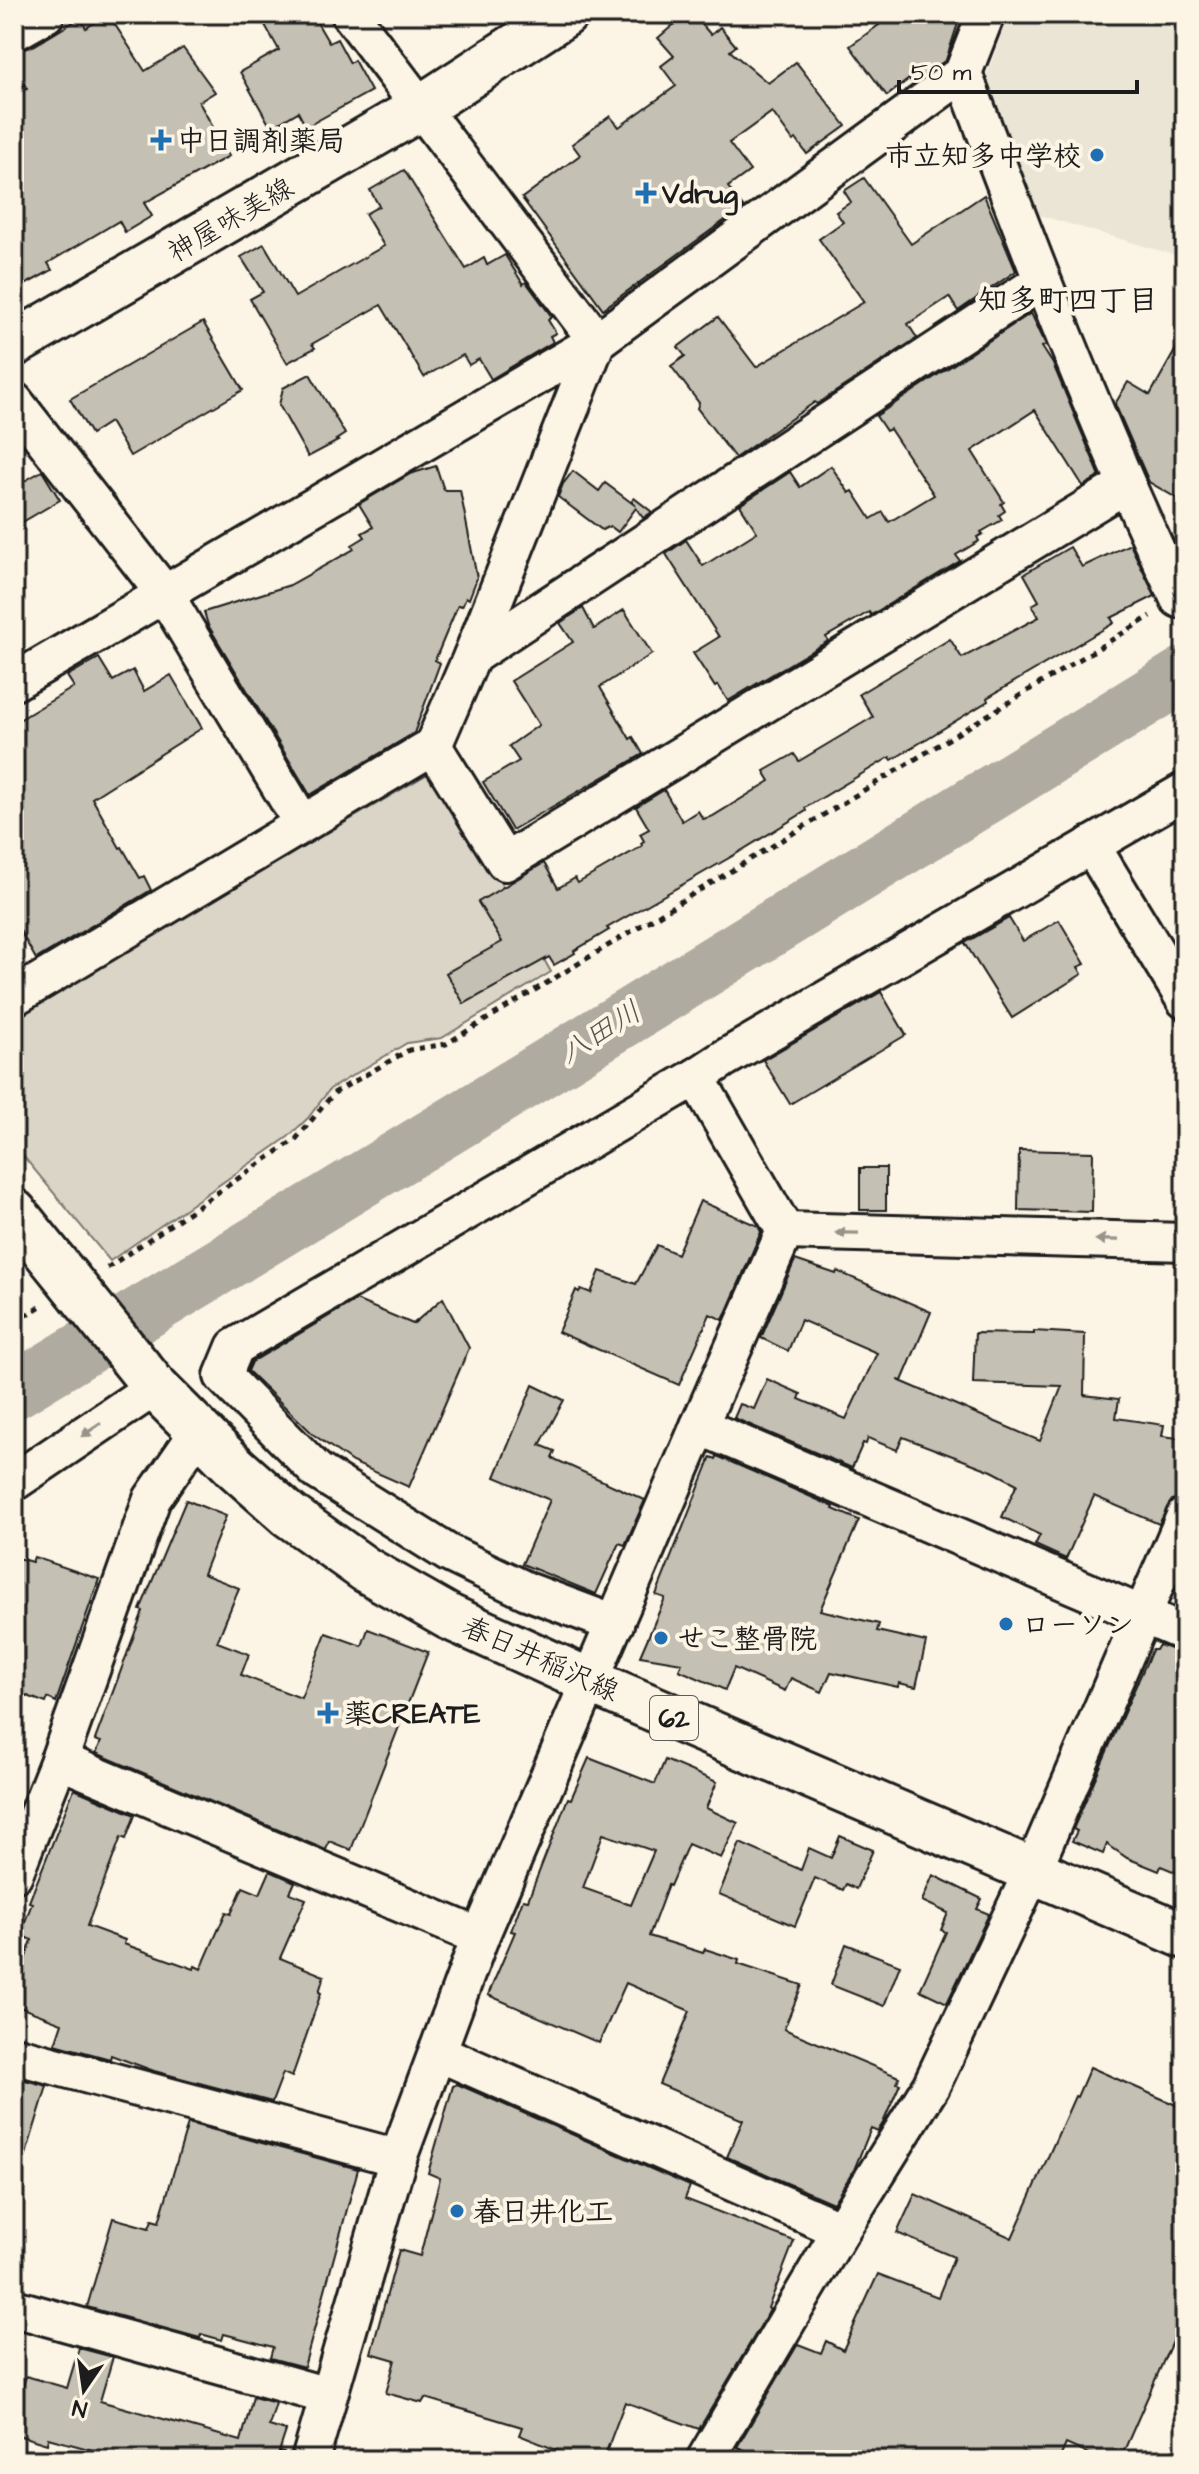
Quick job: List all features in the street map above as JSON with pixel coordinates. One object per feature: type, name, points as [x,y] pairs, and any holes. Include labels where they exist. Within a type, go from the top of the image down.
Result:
[{"type":"main road","name":"神屋味美線","points":[[14,344],[420,108],[565,14]]},
{"type":"main road","name":"春日井稲沢線","points":[[14,1212],[97,1288],[146,1375],[236,1468],[289,1515],[366,1570],[449,1617],[589,1681],[1185,1936]]},
{"type":"street","points":[[14,32],[46,14]]},
{"type":"street","points":[[350,14],[597,341]]},
{"type":"street","points":[[14,682],[597,341],[963,73],[986,14]]},
{"type":"street","points":[[963,73],[1042,281],[1125,485],[1179,599]]},
{"type":"street","points":[[472,656],[1042,281]]},
{"type":"street","points":[[14,997],[433,746],[597,341]]},
{"type":"street","points":[[14,401],[164,593],[302,823]]},
{"type":"street","points":[[433,746],[505,862],[1125,485]]},
{"type":"street","points":[[615,1624],[527,1591],[448,1553],[317,1471],[223,1376],[235,1347],[1185,791]]},
{"type":"street","points":[[1091,845],[1185,1000]]},
{"type":"street","points":[[696,1077],[785,1231]]},
{"type":"street","points":[[785,1231],[1185,1242]]},
{"type":"street","points":[[310,2460],[398,2158],[480,1937],[785,1231]]},
{"type":"street","points":[[14,1482],[146,1375]]},
{"type":"street","points":[[699,1426],[1185,1633]]},
{"type":"street","points":[[16,1865],[59,1760],[152,1499],[188,1447],[203,1433]]},
{"type":"street","points":[[714,2457],[841,2230],[931,2086],[1033,1870],[1185,1516]]},
{"type":"street","points":[[59,1760],[480,1937]]},
{"type":"street","points":[[437,2052],[841,2230]]},
{"type":"street","points":[[14,2055],[398,2158]]},
{"type":"street","points":[[14,2308],[328,2396]]},
{"type":"path","points":[[97,1288],[296,1139],[334,1093],[409,1050],[446,1044],[1179,599]]},
{"type":"path","points":[[14,1322],[41,1306]]},
{"type":"shaded area","name":"市立知多中学校","points":[[1009,14],[1185,14],[1185,258],[1032,213],[987,97],[985,79]]},
{"type":"shaded area","points":[[426,775],[443,779],[551,972],[442,1038],[407,1043],[330,1089],[308,1118],[288,1137],[110,1261],[14,1145],[14,1017]]},
{"type":"building","points":[[108,14],[145,71],[183,48],[215,92],[199,102],[229,156],[144,203],[152,216],[125,232],[119,221],[48,263],[52,270],[14,291],[14,97],[27,89],[14,67],[14,53],[35,45],[80,18],[86,28]]},
{"type":"building","points":[[286,14],[312,14],[329,43],[337,39],[350,63],[354,60],[371,91],[306,127],[298,112],[274,126],[272,122],[269,124],[240,72],[279,50],[265,25]]},
{"type":"building","points":[[686,14],[693,14],[711,35],[720,27],[736,46],[730,51],[768,83],[796,62],[846,126],[807,154],[796,139],[793,141],[772,112],[729,143],[750,171],[728,187],[743,207],[603,309],[522,198],[580,155],[572,144],[610,116],[619,127],[676,86],[661,66],[674,56],[658,38]]},
{"type":"building","points":[[894,14],[961,14],[946,60],[913,83],[909,79],[887,96],[850,46]]},
{"type":"building","points":[[404,170],[466,269],[484,258],[487,265],[505,255],[523,284],[526,282],[552,317],[548,320],[556,333],[550,336],[553,342],[491,379],[479,359],[469,365],[463,355],[424,377],[381,305],[312,344],[315,348],[287,363],[250,299],[263,292],[241,257],[264,244],[295,297],[384,246],[365,214],[379,206],[370,190]]},
{"type":"building","points":[[864,178],[911,244],[984,195],[1016,271],[958,311],[949,297],[908,324],[917,338],[817,404],[815,402],[735,458],[697,408],[699,403],[671,366],[685,356],[678,347],[718,317],[756,367],[864,302],[819,239],[843,222],[836,212],[851,202],[844,191]]},
{"type":"building","points":[[1031,313],[1046,345],[1042,347],[1053,364],[1100,476],[1083,486],[1035,410],[972,451],[1004,502],[1001,504],[1005,511],[999,515],[1002,520],[981,532],[983,534],[977,537],[979,541],[956,555],[960,561],[871,615],[869,612],[826,637],[828,641],[728,701],[693,653],[719,637],[666,554],[686,540],[703,566],[757,532],[740,505],[790,472],[800,487],[831,466],[849,493],[853,491],[871,519],[883,512],[889,522],[934,495],[890,429],[886,431],[876,416]]},
{"type":"building","points":[[203,322],[243,390],[130,456],[110,422],[91,434],[70,399]]},
{"type":"building","points":[[1185,333],[1185,503],[1149,482],[1115,404],[1128,382],[1150,395]]},
{"type":"building","points":[[310,374],[345,434],[308,457],[279,405],[283,388]]},
{"type":"building","points":[[436,466],[444,490],[460,490],[477,578],[469,599],[466,597],[462,606],[458,605],[435,660],[440,663],[414,733],[310,795],[208,625],[204,612],[290,585],[354,549],[352,545],[365,537],[362,533],[373,527],[359,504],[410,474]]},
{"type":"building","points":[[42,471],[60,500],[14,527],[14,487]]},
{"type":"building","points":[[573,471],[599,491],[605,483],[636,506],[632,501],[634,498],[652,512],[643,518],[636,508],[618,532],[610,526],[602,530],[558,497]]},
{"type":"building","points":[[1130,544],[1155,596],[1111,618],[1114,623],[987,698],[988,701],[892,760],[890,757],[736,854],[607,928],[609,930],[575,953],[554,965],[549,957],[464,1004],[446,973],[502,942],[478,902],[544,863],[558,888],[575,878],[578,883],[642,846],[644,841],[640,834],[649,829],[636,807],[664,790],[682,821],[698,811],[703,819],[713,816],[770,781],[764,771],[794,754],[799,761],[873,717],[859,694],[950,639],[962,658],[1039,617],[1032,605],[1039,601],[1024,574],[1070,547],[1082,567]]},
{"type":"building","points":[[583,608],[594,629],[624,610],[652,654],[600,687],[630,739],[633,737],[643,754],[512,830],[483,782],[519,761],[509,746],[539,725],[511,681],[573,642],[560,623]]},
{"type":"building","points":[[99,658],[113,681],[133,670],[144,691],[171,675],[202,728],[92,798],[120,848],[140,878],[144,876],[151,890],[36,959],[14,920],[14,723],[74,687],[67,676]]},
{"type":"building","points":[[1009,918],[1023,941],[1059,920],[1085,964],[1078,967],[1082,974],[1012,1018],[965,943]]},
{"type":"building","points":[[881,992],[906,1035],[790,1104],[763,1060]]},
{"type":"building","points":[[1019,1150],[1093,1152],[1092,1212],[1018,1210]]},
{"type":"building","points":[[860,1168],[886,1168],[886,1210],[860,1210]]},
{"type":"building","points":[[700,1201],[758,1226],[761,1232],[723,1320],[710,1314],[679,1385],[558,1332],[576,1290],[591,1293],[600,1271],[636,1284],[657,1245],[677,1254]]},
{"type":"building","points":[[795,1260],[836,1274],[837,1271],[931,1312],[902,1381],[898,1380],[1040,1441],[1062,1386],[973,1383],[975,1333],[1034,1334],[1034,1331],[1085,1334],[1084,1395],[1119,1399],[1116,1418],[1164,1425],[1162,1436],[1185,1439],[1185,1495],[1172,1500],[1159,1524],[1094,1496],[1066,1559],[1035,1545],[1040,1535],[1002,1517],[1017,1484],[992,1471],[903,1437],[897,1450],[868,1438],[852,1468],[734,1418],[740,1404],[754,1409],[767,1379],[801,1394],[799,1399],[846,1419],[877,1353],[801,1320],[788,1351],[761,1338]]},
{"type":"building","points":[[443,1298],[469,1348],[409,1487],[352,1462],[314,1435],[248,1371],[252,1362],[356,1300],[413,1324]]},
{"type":"building","points":[[533,1385],[564,1400],[540,1445],[555,1451],[552,1458],[645,1500],[625,1545],[619,1543],[596,1594],[522,1564],[550,1500],[495,1477]]},
{"type":"building","points":[[717,1456],[859,1520],[820,1610],[879,1624],[877,1631],[926,1642],[916,1687],[899,1683],[898,1687],[831,1672],[822,1692],[791,1678],[785,1691],[734,1668],[725,1690],[679,1670],[682,1663],[640,1656],[665,1598],[656,1595],[711,1457],[716,1459]]},
{"type":"building","points":[[186,1500],[226,1516],[203,1574],[239,1588],[217,1642],[249,1654],[241,1675],[301,1698],[326,1633],[362,1646],[368,1629],[428,1652],[351,1850],[329,1841],[326,1850],[96,1753],[101,1742],[95,1740],[143,1611],[140,1610]]},
{"type":"building","points":[[14,1557],[32,1562],[34,1557],[99,1579],[56,1702],[48,1698],[46,1703],[14,1691]]},
{"type":"building","points":[[1159,1645],[1185,1654],[1175,1683],[1185,1687],[1185,1876],[1161,1866],[1159,1871],[1127,1858],[1107,1844],[1103,1854],[1072,1841],[1077,1831],[1073,1829],[1125,1710],[1152,1650]]},
{"type":"building","points":[[589,1758],[655,1784],[665,1760],[717,1782],[706,1808],[738,1823],[721,1858],[688,1844],[668,1885],[649,1936],[703,1953],[705,1949],[739,1960],[738,1964],[802,1985],[784,2029],[899,2077],[897,2083],[900,2084],[883,2123],[878,2131],[871,2128],[854,2170],[833,2203],[727,2157],[743,2120],[659,2084],[690,2011],[626,1983],[599,2043],[488,1995],[515,1932],[511,1931],[523,1899],[528,1900],[568,1798],[571,1799]],"holes":[[[603,1834],[654,1851],[631,1905],[583,1888]]]},
{"type":"building","points":[[74,1789],[135,1815],[126,1839],[121,1837],[87,1926],[125,1940],[124,1944],[201,1969],[226,1912],[231,1914],[243,1887],[260,1894],[270,1871],[295,1882],[290,1893],[306,1899],[280,1958],[324,1976],[292,2077],[283,2073],[272,2102],[154,2071],[111,2055],[110,2059],[55,2044],[62,2023],[14,2005],[14,1990],[32,1940],[20,1935],[32,1903],[29,1902]]},
{"type":"building","points":[[840,1836],[873,1850],[856,1889],[846,1884],[843,1890],[815,1878],[795,1926],[719,1894],[740,1843],[801,1870],[809,1848],[831,1858]]},
{"type":"building","points":[[933,1875],[982,1899],[977,1909],[989,1914],[947,2003],[920,1990],[946,1932],[941,1930],[948,1913],[922,1901]]},
{"type":"building","points":[[846,1944],[900,1965],[884,2006],[831,1985]]},
{"type":"building","points":[[1090,2067],[1185,2109],[1185,2312],[1120,2460],[1102,2460],[1066,2444],[1059,2460],[769,2460],[737,2447],[798,2344],[821,2353],[826,2341],[843,2350],[878,2274],[938,2297],[954,2257],[897,2233],[915,2194],[1012,2238]]},
{"type":"building","points":[[14,2077],[47,2086],[20,2174],[14,2173]]},
{"type":"building","points":[[457,2084],[690,2186],[685,2199],[794,2241],[768,2308],[770,2310],[699,2429],[625,2402],[603,2460],[555,2460],[559,2451],[519,2435],[522,2427],[425,2398],[422,2403],[386,2393],[395,2360],[371,2353],[399,2250],[420,2256],[440,2178],[428,2173],[453,2086]]},
{"type":"building","points":[[188,2123],[358,2169],[304,2367],[270,2358],[273,2347],[224,2334],[222,2340],[201,2334],[200,2338],[87,2307],[113,2218],[149,2228],[152,2220],[159,2222]]},
{"type":"building","points":[[79,2348],[113,2357],[100,2401],[241,2441],[253,2397],[276,2403],[269,2426],[286,2431],[279,2452],[284,2453],[283,2460],[129,2460],[48,2438],[47,2444],[14,2434],[14,2401],[18,2402],[26,2376],[67,2388]]},
{"type":"waterway","name":"八田川","points":[[14,1391],[1185,674]]},
{"type":"place","name":"中日調剤薬局","points":[[161,140]]},
{"type":"place","name":"市立知多中学校","points":[[1097,155]]},
{"type":"place","name":"Vdrug","points":[[646,193]]},
{"type":"place","name":"ローソン","points":[[1006,1624]]},
{"type":"place","name":"せこ整骨院","points":[[661,1638]]},
{"type":"place","name":"薬CREATE","points":[[328,1713]]},
{"type":"place","name":"春日井化工","points":[[457,2211]]},
{"type":"district","name":"知多町四丁目","points":[[1068,300]]}]
